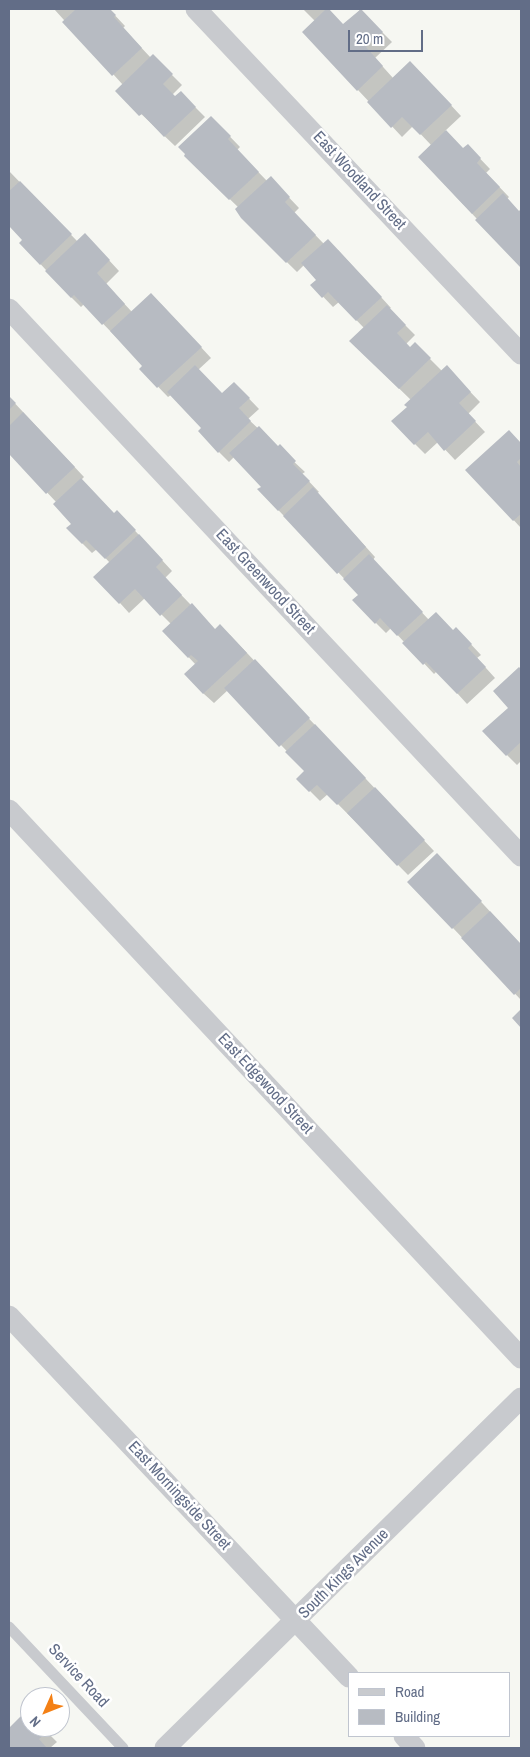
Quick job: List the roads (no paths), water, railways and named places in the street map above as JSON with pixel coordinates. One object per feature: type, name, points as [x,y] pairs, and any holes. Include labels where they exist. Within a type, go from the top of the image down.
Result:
[{"type":"street","name":"East Woodland Street","points":[[196,9],[521,354]]},
{"type":"street","name":"East Greenwood Street","points":[[9,309],[521,856]]},
{"type":"street","name":"East Edgewood Street","points":[[9,810],[521,1358]]},
{"type":"street","name":"East Morningside Street","points":[[9,1316],[348,1676]]},
{"type":"street","name":"South Kings Avenue","points":[[165,1748],[521,1398]]},
{"type":"street","points":[[405,1737],[415,1748]]},
{"type":"lane","name":"Service Road","points":[[9,1627],[123,1748]]}]
